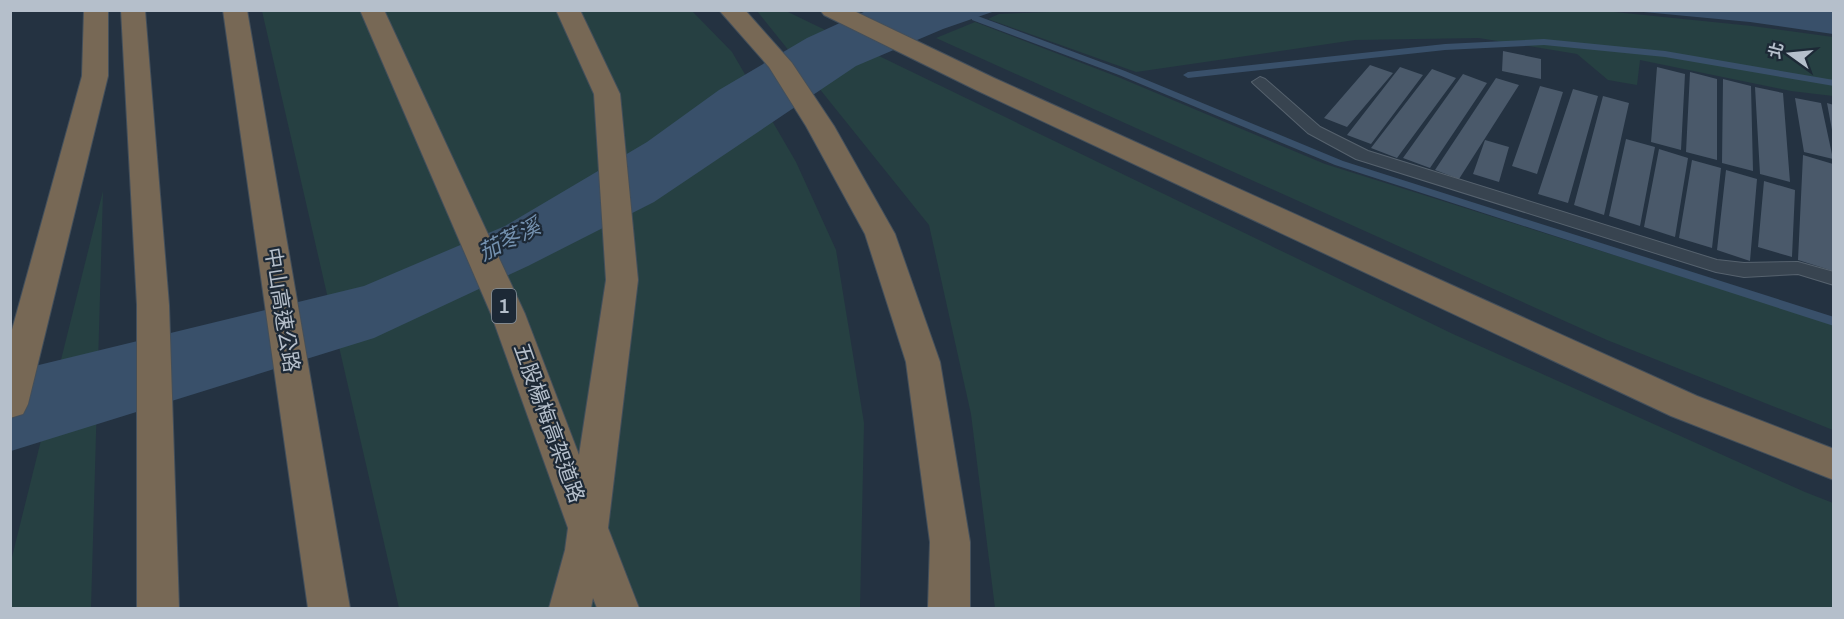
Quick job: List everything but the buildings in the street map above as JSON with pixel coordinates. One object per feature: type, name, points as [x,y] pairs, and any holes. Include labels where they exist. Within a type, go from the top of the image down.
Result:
[{"type":"highway","points":[[10,404],[95,76],[96,10]]},
{"type":"highway","points":[[133,10],[153,305],[158,609]]},
{"type":"highway","name":"中山高速公路","points":[[234,10],[329,609]]},
{"type":"highway","name":"五股楊梅高架道路","points":[[372,10],[508,314],[618,609]]},
{"type":"highway","points":[[568,10],[607,94],[622,280],[585,550],[570,609]]},
{"type":"highway","points":[[832,10],[985,84],[1684,406],[1833,465]]},
{"type":"highway","points":[[734,12],[779,63],[820,126],[880,234],[923,362],[950,542],[949,609]]},
{"type":"lane","points":[[1260,82],[1314,130],[1362,155],[1716,267],[1744,270],[1798,268],[1833,279]]},
{"type":"green space","points":[[1104,10],[1595,10],[1752,26],[1833,37],[1833,96],[1791,91],[1640,60],[1637,85],[1608,80],[1577,54],[1479,38],[1355,40],[1136,72],[988,19],[999,14]]},
{"type":"green space","points":[[262,11],[692,11],[732,52],[796,162],[836,250],[864,423],[860,608],[399,608]]},
{"type":"green space","points":[[757,11],[786,11],[1453,334],[1833,503],[1833,608],[995,608],[971,414],[929,225]]},
{"type":"green space","points":[[975,22],[1118,77],[1325,164],[1833,324],[1833,430],[1607,340],[936,38]]},
{"type":"green space","points":[[103,191],[91,608],[11,608],[11,561]]},
{"type":"water","name":"茄苳溪","points":[[866,11],[995,11],[943,29],[856,66],[654,202],[528,266],[374,338],[11,451],[10,372],[364,286],[505,226],[647,142],[719,90],[807,38]]},
{"type":"water","points":[[1633,11],[1833,11],[1833,34],[1750,22]]},
{"type":"waterway","points":[[975,18],[1122,73],[1339,163],[1834,322]]},
{"type":"waterway","points":[[1188,75],[1445,47],[1544,42],[1665,54],[1834,83]]}]
